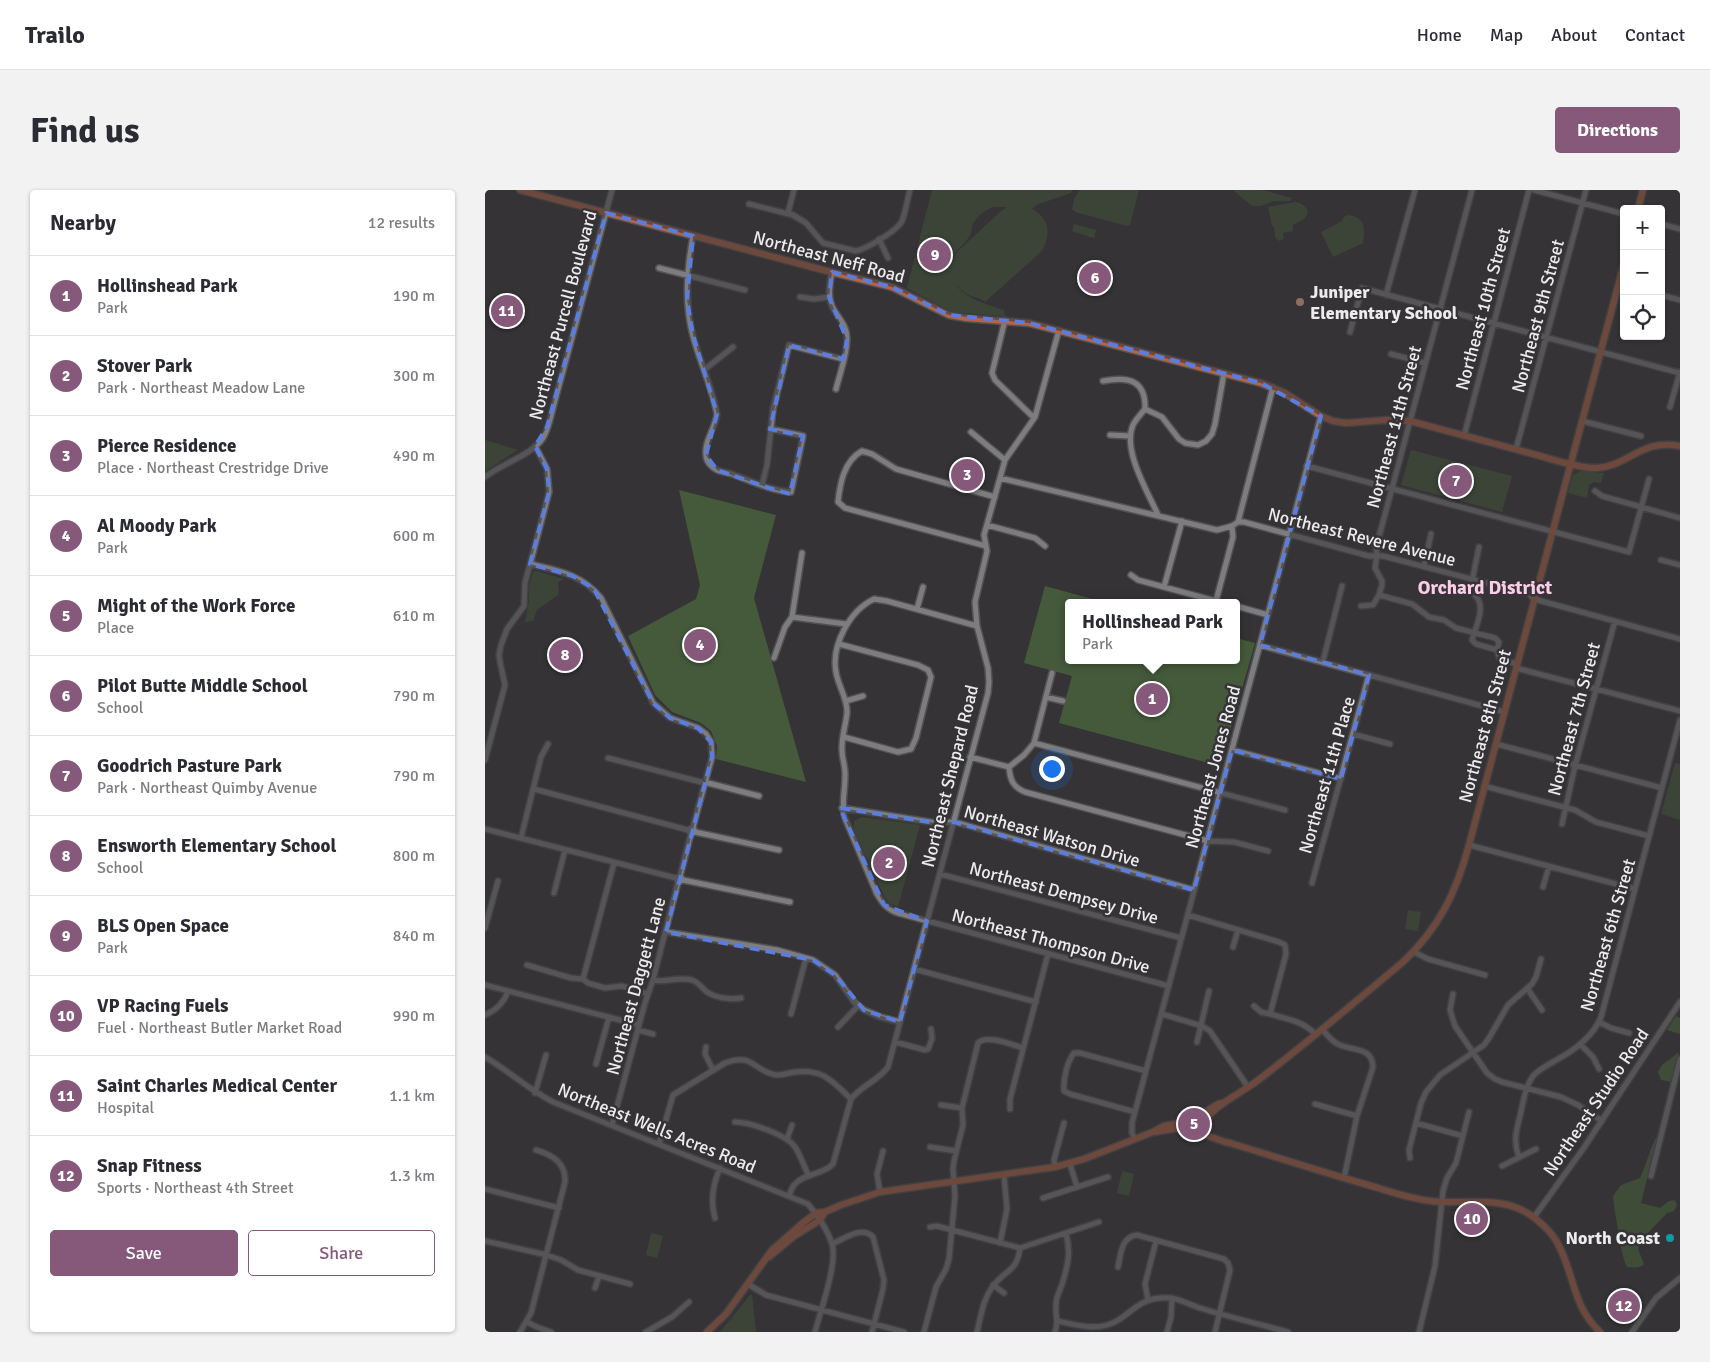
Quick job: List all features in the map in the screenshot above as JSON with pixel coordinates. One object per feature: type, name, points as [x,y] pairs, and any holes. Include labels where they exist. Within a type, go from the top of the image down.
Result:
[{"type":"main road","name":"Northeast Neff Road","points":[[520,190],[892,287],[949,315],[1029,323],[1224,373],[1273,387],[1321,416],[1340,422],[1410,421],[1587,467],[1606,466],[1653,445],[1669,444],[1680,446]]},
{"type":"main road","points":[[1639,205],[1643,190]]},
{"type":"main road","name":"Northeast 8th Street","points":[[1205,1120],[1210,1114],[1248,1088],[1414,952],[1435,925],[1451,898],[1469,845],[1600,352],[1620,288]]},
{"type":"main road","name":"Northeast 8th Street","points":[[1200,1115],[1218,1104],[1225,1103]]},
{"type":"main road","points":[[1187,1125],[1191,1116],[1200,1115],[1205,1120],[1205,1128],[1200,1133]]},
{"type":"main road","points":[[707,1332],[726,1314],[771,1257],[772,1250],[781,1241],[818,1216],[841,1205],[879,1192],[1004,1176],[1069,1164],[1164,1126],[1187,1125]]},
{"type":"main road","points":[[1187,1125],[1191,1133],[1200,1133],[1407,1196],[1440,1202],[1487,1201],[1512,1205],[1534,1217],[1545,1227],[1560,1246],[1580,1305],[1587,1318],[1600,1332]]},
{"type":"main road","points":[[1205,1128],[1230,1143]]},
{"type":"street","name":"Northeast Purcell Boulevard","points":[[485,477],[535,446],[543,438],[612,190]]},
{"type":"street","points":[[788,212],[794,190]]},
{"type":"street","points":[[749,204],[788,212],[806,223],[823,243],[856,251],[861,250],[899,226],[910,190]]},
{"type":"street","points":[[1386,295],[1415,190]]},
{"type":"street","name":"Northeast 11th Street","points":[[1379,595],[1382,581],[1375,568],[1376,548],[1472,190]]},
{"type":"street","name":"Northeast 10th Street","points":[[1464,436],[1529,190]]},
{"type":"street","points":[[1534,190],[1620,213]]},
{"type":"street","name":"Northeast 9th Street","points":[[1516,449],[1586,190]]},
{"type":"street","points":[[1665,225],[1680,229]]},
{"type":"street","points":[[693,236],[687,274],[687,299],[693,335],[717,414],[705,455],[708,463],[717,470],[781,491],[791,492],[803,436],[770,429]]},
{"type":"street","points":[[879,239],[888,258]]},
{"type":"street","points":[[659,268],[745,290]]},
{"type":"street","points":[[832,272],[829,297],[846,331],[847,340],[836,389]]},
{"type":"street","points":[[1350,332],[1362,288],[1680,373],[1670,407]]},
{"type":"street","points":[[1665,296],[1680,300]]},
{"type":"street","points":[[801,297],[814,299],[829,297]]},
{"type":"street","points":[[1005,320],[992,373],[995,380],[1035,417]]},
{"type":"street","name":"Northeast Shepard Road","points":[[851,1099],[857,1091],[884,1072],[888,1067],[895,1042],[989,682],[988,668],[977,626],[975,602],[986,558],[985,535],[987,525],[1005,460],[1035,417],[1059,330]]},
{"type":"street","points":[[762,485],[767,465],[773,409],[789,345],[843,359]]},
{"type":"street","points":[[703,370],[733,347]]},
{"type":"street","points":[[1391,354],[1425,363]]},
{"type":"street","points":[[1145,409],[1162,417],[1179,439],[1185,443],[1198,444],[1205,441],[1212,434],[1215,424],[1224,373]]},
{"type":"street","points":[[1103,381],[1115,379],[1129,380],[1138,384],[1143,392],[1145,409],[1132,426],[1130,436],[1131,453],[1158,515]]},
{"type":"street","points":[[1000,478],[1217,530],[1232,526],[1238,522],[1273,387]]},
{"type":"street","name":"Northeast Jones Road","points":[[1135,1139],[1132,1129],[1135,1112],[1321,416]]},
{"type":"street","points":[[1582,421],[1641,436]]},
{"type":"street","points":[[971,432],[1005,460]]},
{"type":"street","points":[[1110,435],[1130,436]]},
{"type":"street","points":[[485,760],[505,685],[499,655],[501,645],[507,629],[524,606],[525,583],[549,492],[547,469],[535,446]]},
{"type":"street","points":[[986,546],[845,508],[838,502],[839,493],[847,463],[853,456],[862,451],[873,454],[884,463],[903,471],[995,497]]},
{"type":"street","points":[[1307,466],[1629,552],[1649,479]]},
{"type":"street","points":[[1595,491],[1602,496],[1680,518]]},
{"type":"street","points":[[1164,587],[1182,521]]},
{"type":"street","name":"Northeast Revere Avenue","points":[[1238,522],[1369,556],[1377,555],[1473,578],[1529,594],[1534,599],[1680,639]]},
{"type":"street","points":[[987,525],[1035,538],[1045,546]]},
{"type":"street","points":[[1217,599],[1233,537],[1232,526]]},
{"type":"street","points":[[1424,566],[1431,534]]},
{"type":"street","points":[[1479,547],[1470,590],[1479,598],[1481,604],[1472,640],[1476,644],[1497,650]]},
{"type":"street","points":[[774,658],[785,628],[792,617],[802,553]]},
{"type":"street","points":[[1661,560],[1680,565]]},
{"type":"street","name":"Northeast Daggett Lane","points":[[530,564],[564,572],[581,580],[594,590],[601,598],[653,703],[670,718],[698,728],[706,734],[711,742],[712,757],[653,980],[612,1125]]},
{"type":"street","points":[[1131,575],[1138,580],[1209,599]]},
{"type":"street","points":[[1323,662],[1343,586]]},
{"type":"street","points":[[917,609],[923,587]]},
{"type":"street","points":[[1361,606],[1373,605],[1379,595],[1411,604],[1429,617],[1444,620],[1455,628],[1498,640],[1497,650],[1500,659],[1516,666],[1680,712]]},
{"type":"street","points":[[842,808],[846,776],[842,751],[847,710],[846,701],[835,670],[839,644],[846,624],[859,609],[874,599],[977,626]]},
{"type":"street","points":[[1240,607],[1268,615]]},
{"type":"street","points":[[792,617],[846,624]]},
{"type":"street","name":"Northeast 7th Street","points":[[1562,824],[1575,766],[1615,621]]},
{"type":"street","points":[[839,644],[923,667],[930,673],[931,681],[916,738],[911,749],[898,752],[844,737]]},
{"type":"street","points":[[1260,645],[1504,712]]},
{"type":"street","points":[[1009,767],[1024,755],[1034,743],[1052,673]]},
{"type":"street","name":"Northeast 11th Place","points":[[1311,883],[1369,675]]},
{"type":"street","points":[[846,701],[863,696]]},
{"type":"street","points":[[1046,696],[1063,701]]},
{"type":"street","name":"Northeast 6th Street","points":[[1519,1157],[1516,1150],[1515,1134],[1527,1088],[1532,1078],[1538,1071],[1568,1054],[1580,1044],[1599,1022],[1680,720]]},
{"type":"street","points":[[1353,734],[1390,744]]},
{"type":"street","points":[[1034,743],[1285,810]]},
{"type":"street","points":[[521,838],[541,757],[548,744]]},
{"type":"street","points":[[1496,744],[1662,788]]},
{"type":"street","points":[[1232,750],[1341,779]]},
{"type":"street","points":[[970,757],[1009,767]]},
{"type":"street","points":[[608,758],[759,796]]},
{"type":"street","points":[[1009,767],[1010,778],[1013,784],[1025,792],[1208,841],[1234,842],[1268,851]]},
{"type":"street","points":[[1485,786],[1575,810],[1596,822],[1649,836]]},
{"type":"street","points":[[534,790],[692,831],[779,850]]},
{"type":"street","name":"Northeast Watson Drive","points":[[842,808],[937,823],[953,822],[1194,890]]},
{"type":"street","name":"Northeast Thompson Drive","points":[[842,808],[877,894],[884,905],[891,911],[1169,986]]},
{"type":"street","points":[[485,829],[679,879],[790,902]]},
{"type":"street","points":[[1469,845],[1635,889]]},
{"type":"street","points":[[554,894],[565,850]]},
{"type":"street","points":[[583,979],[614,863]]},
{"type":"street","points":[[1543,887],[1549,866]]},
{"type":"street","name":"Northeast Dempsey Drive","points":[[939,874],[1181,938]]},
{"type":"street","points":[[485,928],[488,906],[498,881]]},
{"type":"street","points":[[1188,915],[1279,942],[1286,946],[1286,954],[1270,1014]]},
{"type":"street","points":[[1233,947],[1238,930]]},
{"type":"street","points":[[666,932],[777,950],[806,958],[821,964],[835,975],[858,1006],[872,1015],[899,1022]]},
{"type":"street","points":[[1414,952],[1428,959],[1485,976]]},
{"type":"street","points":[[1010,1110],[1009,1099],[1048,954]]},
{"type":"street","points":[[791,1014],[806,958]]},
{"type":"street","points":[[1410,1158],[1409,1150],[1416,1123],[1423,1097],[1429,1087],[1440,1074],[1484,1045],[1508,1005],[1536,977],[1541,959]]},
{"type":"street","points":[[527,965],[571,978],[583,979],[588,983],[605,988],[622,986],[648,994]]},
{"type":"street","points":[[914,969],[1036,1002]]},
{"type":"street","points":[[653,980],[667,981],[683,978],[692,980],[712,994],[733,1000],[741,998]]},
{"type":"street","points":[[485,985],[609,1017],[653,1034]]},
{"type":"street","points":[[1527,988],[1542,1010]]},
{"type":"street","points":[[485,1015],[498,1008],[505,1000],[508,991]]},
{"type":"street","points":[[1197,1042],[1209,991]]},
{"type":"street","points":[[1453,994],[1450,1010],[1453,1020],[1472,1053],[1487,1073],[1495,1079],[1570,1101],[1602,1121]]},
{"type":"street","name":"Northeast Studio Road","points":[[1534,1217],[1602,1121],[1680,1002]]},
{"type":"street","points":[[838,1027],[858,1006]]},
{"type":"street","points":[[1254,1006],[1261,1012],[1302,1024],[1315,1034]]},
{"type":"street","points":[[1161,1014],[1202,1026],[1215,1036],[1248,1088]]},
{"type":"street","points":[[596,1064],[609,1017]]},
{"type":"street","points":[[1599,1022],[1611,1028],[1629,1033]]},
{"type":"street","points":[[1322,1028],[1331,1040],[1338,1044],[1363,1051],[1369,1054],[1373,1060],[1373,1067],[1357,1116],[1344,1178]]},
{"type":"street","points":[[895,1042],[925,1050],[928,1049],[931,1029]]},
{"type":"street","points":[[924,1332],[937,1288],[948,1264],[955,1196],[953,1169],[963,1125],[962,1108],[978,1043],[988,1039],[1023,1048]]},
{"type":"street","points":[[1580,1044],[1593,1057],[1599,1069]]},
{"type":"street","points":[[706,1048],[705,1054],[713,1070]]},
{"type":"street","points":[[1135,1112],[1070,1094],[1064,1091],[1063,1084],[1074,1053],[1146,1071]]},
{"type":"street","points":[[535,1093],[546,1055]]},
{"type":"street","name":"Northeast Wells Acres Road","points":[[485,1058],[535,1093],[553,1102],[789,1196],[807,1204],[818,1216]]},
{"type":"street","points":[[1651,1176],[1680,1059]]},
{"type":"street","points":[[659,1144],[673,1095],[713,1070],[734,1060],[752,1063],[772,1075],[816,1073],[838,1084],[851,1099],[833,1164],[828,1170],[809,1176],[794,1184],[789,1196]]},
{"type":"street","points":[[1315,1104],[1357,1116]]},
{"type":"street","points":[[941,1106],[962,1108]]},
{"type":"street","points":[[1419,1332],[1435,1266],[1440,1202],[1445,1183],[1456,1163],[1469,1112]]},
{"type":"street","points":[[735,1122],[744,1122],[787,1139],[796,1148],[809,1176]]},
{"type":"street","points":[[1055,1167],[1054,1160],[1064,1123]]},
{"type":"street","points":[[1416,1123],[1463,1136]]},
{"type":"street","points":[[787,1139],[793,1125]]},
{"type":"street","points":[[930,1147],[957,1151]]},
{"type":"street","points":[[520,1332],[527,1322],[547,1255],[565,1182],[563,1168],[555,1157],[536,1150]]},
{"type":"street","points":[[879,1192],[877,1174],[883,1150]]},
{"type":"street","points":[[1502,1166],[1536,1150]]},
{"type":"street","points":[[1069,1164],[1077,1187]]},
{"type":"street","points":[[715,1218],[712,1209],[713,1190],[720,1168]]},
{"type":"street","points":[[1000,1243],[1007,1209],[1004,1176]]},
{"type":"street","points":[[1043,1198],[1108,1177]]},
{"type":"street","points":[[485,1189],[559,1208]]},
{"type":"street","points":[[815,1332],[831,1268],[832,1244],[818,1216]]},
{"type":"street","points":[[930,1227],[937,1226],[1020,1248],[1099,1222]]},
{"type":"street","points":[[832,1244],[862,1231],[868,1232],[873,1237],[884,1280],[871,1332]]},
{"type":"street","points":[[1055,1332],[1058,1321],[1055,1305],[1069,1255],[1066,1234]]},
{"type":"street","points":[[1118,1267],[1126,1239],[1137,1235],[1219,1257],[1228,1263],[1230,1276],[1215,1332]]},
{"type":"street","points":[[1148,1300],[1145,1284],[1156,1240]]},
{"type":"street","points":[[485,1241],[547,1255],[561,1260],[578,1270],[630,1284]]},
{"type":"street","points":[[977,1332],[986,1297],[993,1285],[1016,1264],[1020,1248]]},
{"type":"street","points":[[595,1288],[599,1276]]},
{"type":"street","points":[[1631,1332],[1656,1298],[1680,1278]]},
{"type":"street","points":[[748,1284],[766,1295],[904,1332]]},
{"type":"street","points":[[993,1285],[1004,1293]]},
{"type":"street","points":[[1058,1321],[1081,1327],[1102,1327],[1119,1320],[1148,1300],[1172,1298],[1259,1327],[1288,1332]]},
{"type":"street","points":[[1167,1332],[1171,1317],[1172,1298]]},
{"type":"street","points":[[646,1332],[672,1317],[689,1302]]},
{"type":"street","points":[[527,1322],[551,1332]]},
{"type":"highlighted area","points":[[606,213],[693,236],[687,299],[693,335],[717,414],[706,455],[717,470],[790,494],[803,436],[770,429],[789,345],[843,359],[847,340],[829,297],[832,272],[892,287],[949,315],[1029,323],[1261,383],[1321,416],[1260,645],[1369,675],[1341,779],[1232,750],[1194,890],[954,822],[936,823],[840,808],[884,905],[927,921],[900,1022],[864,1010],[835,975],[813,960],[666,932],[712,757],[711,742],[698,728],[670,718],[653,703],[594,589],[573,576],[530,564],[549,492],[547,469],[535,446],[547,427]]},
{"type":"green space","points":[[932,190],[1072,190],[1071,193],[1036,205],[1034,208],[1030,207],[1041,216],[1047,226],[1047,237],[1042,251],[985,302],[980,298],[967,294],[955,283],[959,289],[971,297],[1004,310],[1005,316],[952,312],[907,288]],"holes":[[[993,207],[1007,207],[957,252],[952,260],[957,251],[970,236],[974,222],[983,212]]]},
{"type":"green space","points":[[1080,190],[1139,190],[1130,225],[1127,226],[1075,212],[1072,209],[1075,197]]},
{"type":"green space","points":[[1233,190],[1263,190],[1292,198],[1290,201],[1273,201],[1261,206],[1252,206]]},
{"type":"green space","points":[[1295,202],[1306,208],[1307,216],[1293,225],[1293,231],[1283,233],[1284,239],[1279,241],[1275,237],[1268,207]]},
{"type":"green space","points":[[1348,215],[1358,218],[1363,224],[1363,243],[1333,257],[1321,232],[1342,221]]},
{"type":"green space","points":[[1074,224],[1096,230],[1094,238],[1072,231]]},
{"type":"green space","points":[[485,440],[518,450],[485,471]]},
{"type":"green space","points":[[1411,450],[1512,476],[1502,512],[1401,485]]},
{"type":"green space","points":[[1581,471],[1604,473],[1601,483],[1594,482],[1589,485],[1587,498],[1568,493],[1573,475]]},
{"type":"green space","points":[[679,490],[776,515],[754,598],[806,782],[716,759],[717,746],[711,731],[701,723],[672,712],[655,695],[628,636],[696,599],[700,585]]},
{"type":"green space","points":[[536,571],[564,579],[558,582],[559,594],[537,610],[533,621],[525,622],[529,601],[529,586],[533,572]]},
{"type":"green space","points":[[1045,586],[1092,599],[1065,599],[1065,664],[1240,664],[1240,639],[1255,643],[1220,766],[1059,723],[1072,676],[1024,663]]},
{"type":"green space","points":[[1675,763],[1680,764],[1680,820],[1661,814]]},
{"type":"green space","points":[[862,817],[920,825],[898,907],[889,903],[884,896],[854,830],[854,821]]},
{"type":"green space","points":[[1408,910],[1421,912],[1418,931],[1405,929]]},
{"type":"green space","points":[[1676,1016],[1680,1018],[1680,1034],[1667,1030]]},
{"type":"green space","points":[[1679,1052],[1672,1082],[1661,1080],[1658,1072],[1662,1065]]},
{"type":"green space","points":[[1658,1134],[1641,1203],[1660,1208],[1669,1201],[1675,1200],[1677,1205],[1674,1211],[1667,1213],[1640,1241],[1638,1249],[1644,1264],[1638,1267],[1627,1267],[1621,1247],[1613,1196],[1621,1185],[1640,1178]]},
{"type":"green space","points":[[1122,1171],[1134,1174],[1129,1196],[1117,1193]]},
{"type":"green space","points":[[651,1233],[663,1236],[657,1258],[646,1255]]},
{"type":"green space","points":[[750,1295],[752,1295],[756,1332],[720,1332]]},
{"type":"place","name":"BLS Open Space","points":[[935,255]]},
{"type":"place","name":"Pilot Butte Middle School","points":[[1095,278]]},
{"type":"place","name":"Juniper Elementary School","points":[[1300,302]]},
{"type":"place","name":"Saint Charles Medical Center","points":[[507,311]]},
{"type":"place","name":"Pierce Residence","points":[[967,475]]},
{"type":"place","name":"Goodrich Pasture Park","points":[[1456,481]]},
{"type":"place","name":"Al Moody Park","points":[[700,645]]},
{"type":"place","name":"Ensworth Elementary School","points":[[565,655]]},
{"type":"place","name":"Hollinshead Park","points":[[1152,699]]},
{"type":"place","name":"Stover Park","points":[[889,863]]},
{"type":"place","name":"Might of the Work Force","points":[[1194,1124]]},
{"type":"place","name":"VP Racing Fuels","points":[[1472,1219]]},
{"type":"place","name":"North Coast","points":[[1670,1238]]},
{"type":"place","name":"Snap Fitness","points":[[1624,1306]]},
{"type":"district","name":"Orchard District","points":[[1485,587]]}]
